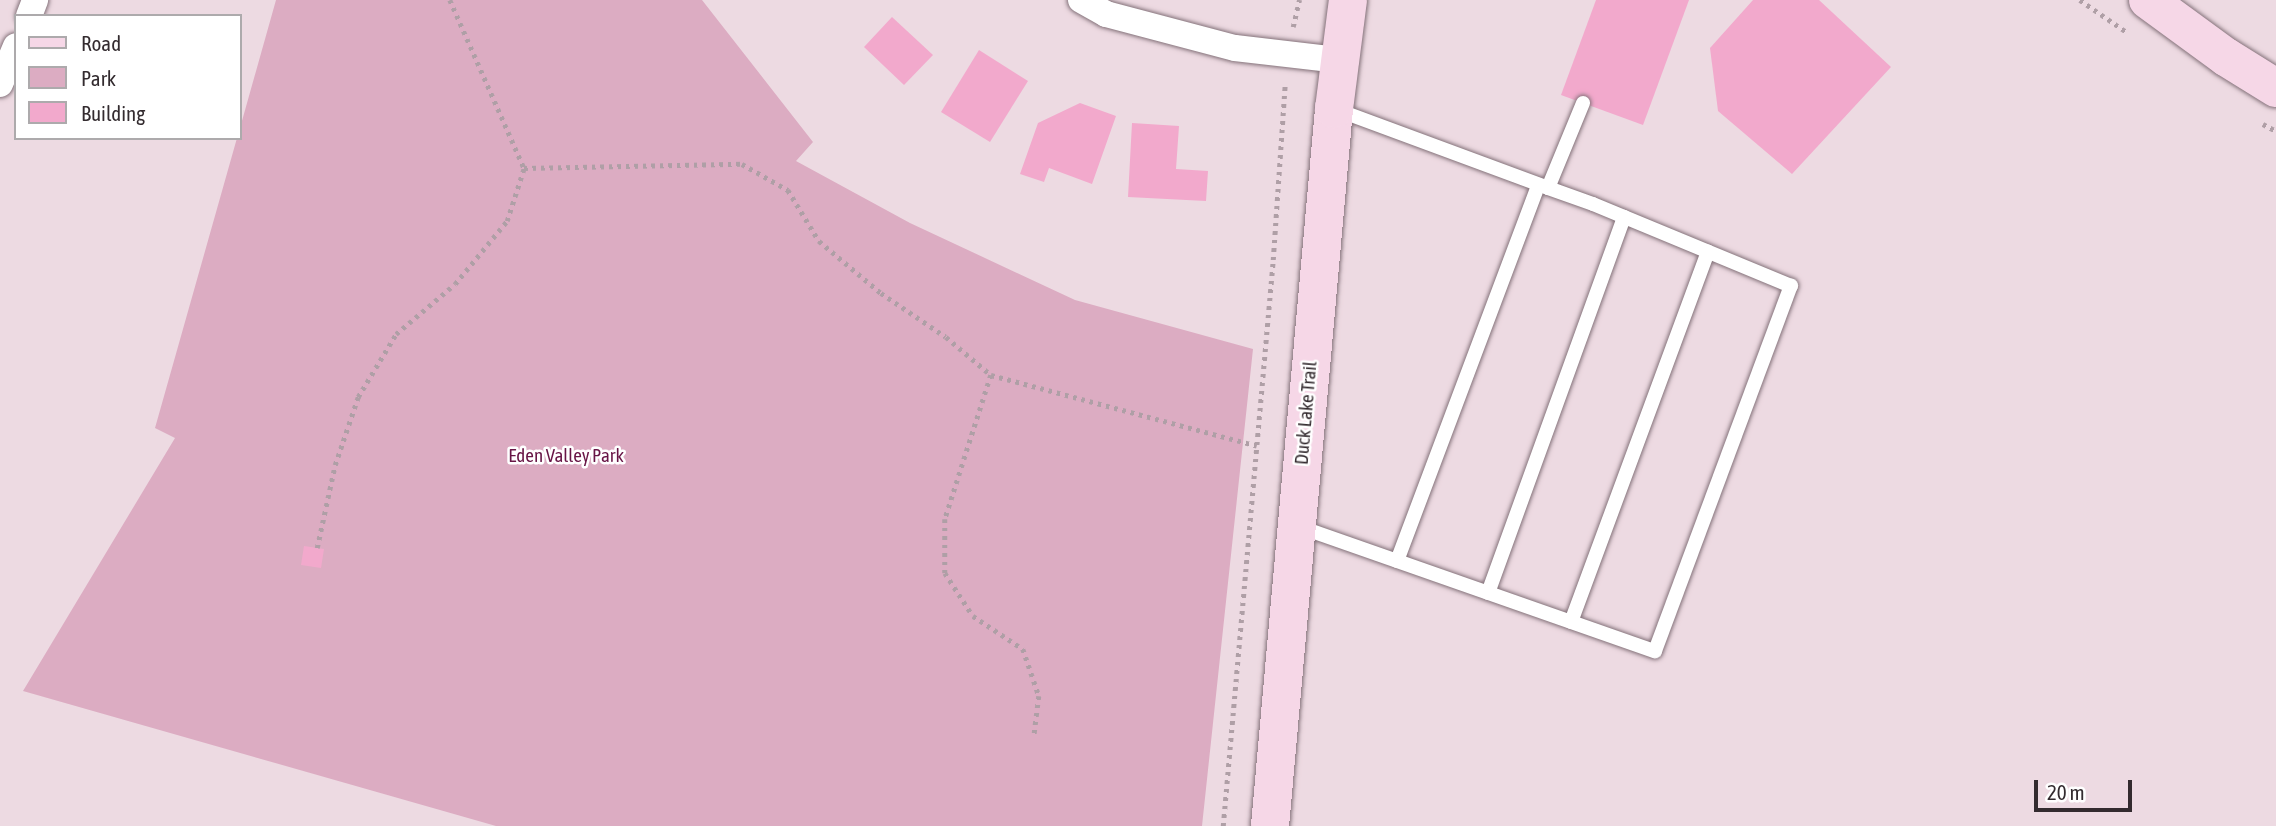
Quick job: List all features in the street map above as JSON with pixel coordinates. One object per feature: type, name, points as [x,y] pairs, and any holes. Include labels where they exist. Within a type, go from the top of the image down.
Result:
[{"type":"street","points":[[1081,0],[1106,14],[1235,48],[1339,60]]},
{"type":"street","name":"Duck Lake Trail","points":[[1270,826],[1334,109],[1348,0]]},
{"type":"street","points":[[2148,0],[2226,57],[2276,88]]},
{"type":"street","points":[[0,84],[14,51]]},
{"type":"lane","points":[[1397,561],[1543,187],[1584,103]]},
{"type":"lane","points":[[1295,526],[1655,651],[1791,286],[1625,217],[1334,109]]},
{"type":"lane","points":[[1488,593],[1625,217]]},
{"type":"lane","points":[[1571,622],[1708,252]]},
{"type":"path","points":[[317,548],[335,465],[358,397],[396,334],[455,284],[506,221],[524,168],[450,0]]},
{"type":"path","points":[[1223,826],[1257,446],[1287,54],[1299,0]]},
{"type":"path","points":[[524,168],[741,164],[788,190],[820,241],[881,293],[946,337],[991,375],[1257,446]]},
{"type":"path","points":[[991,375],[945,519],[945,573],[973,616],[1023,649],[1039,696],[1034,734]]},
{"type":"green space","name":"Eden Valley Park","points":[[276,0],[702,0],[813,142],[796,161],[910,223],[1075,300],[1253,349],[1202,826],[496,826],[23,691],[175,438],[155,428],[236,140],[242,140],[242,121]]},
{"type":"building","points":[[1596,0],[1689,0],[1643,125],[1561,95]]},
{"type":"building","points":[[1753,0],[1819,0],[1891,67],[1792,174],[1718,111],[1710,48]]},
{"type":"building","points":[[892,17],[933,55],[904,85],[864,47]]},
{"type":"building","points":[[979,50],[1028,81],[990,142],[941,112]]},
{"type":"building","points":[[1080,103],[1116,116],[1092,184],[1049,168],[1044,182],[1020,174],[1038,123]]},
{"type":"building","points":[[1132,123],[1179,126],[1176,169],[1208,171],[1206,201],[1128,197]]},
{"type":"building","points":[[304,546],[324,549],[321,568],[301,565]]}]
